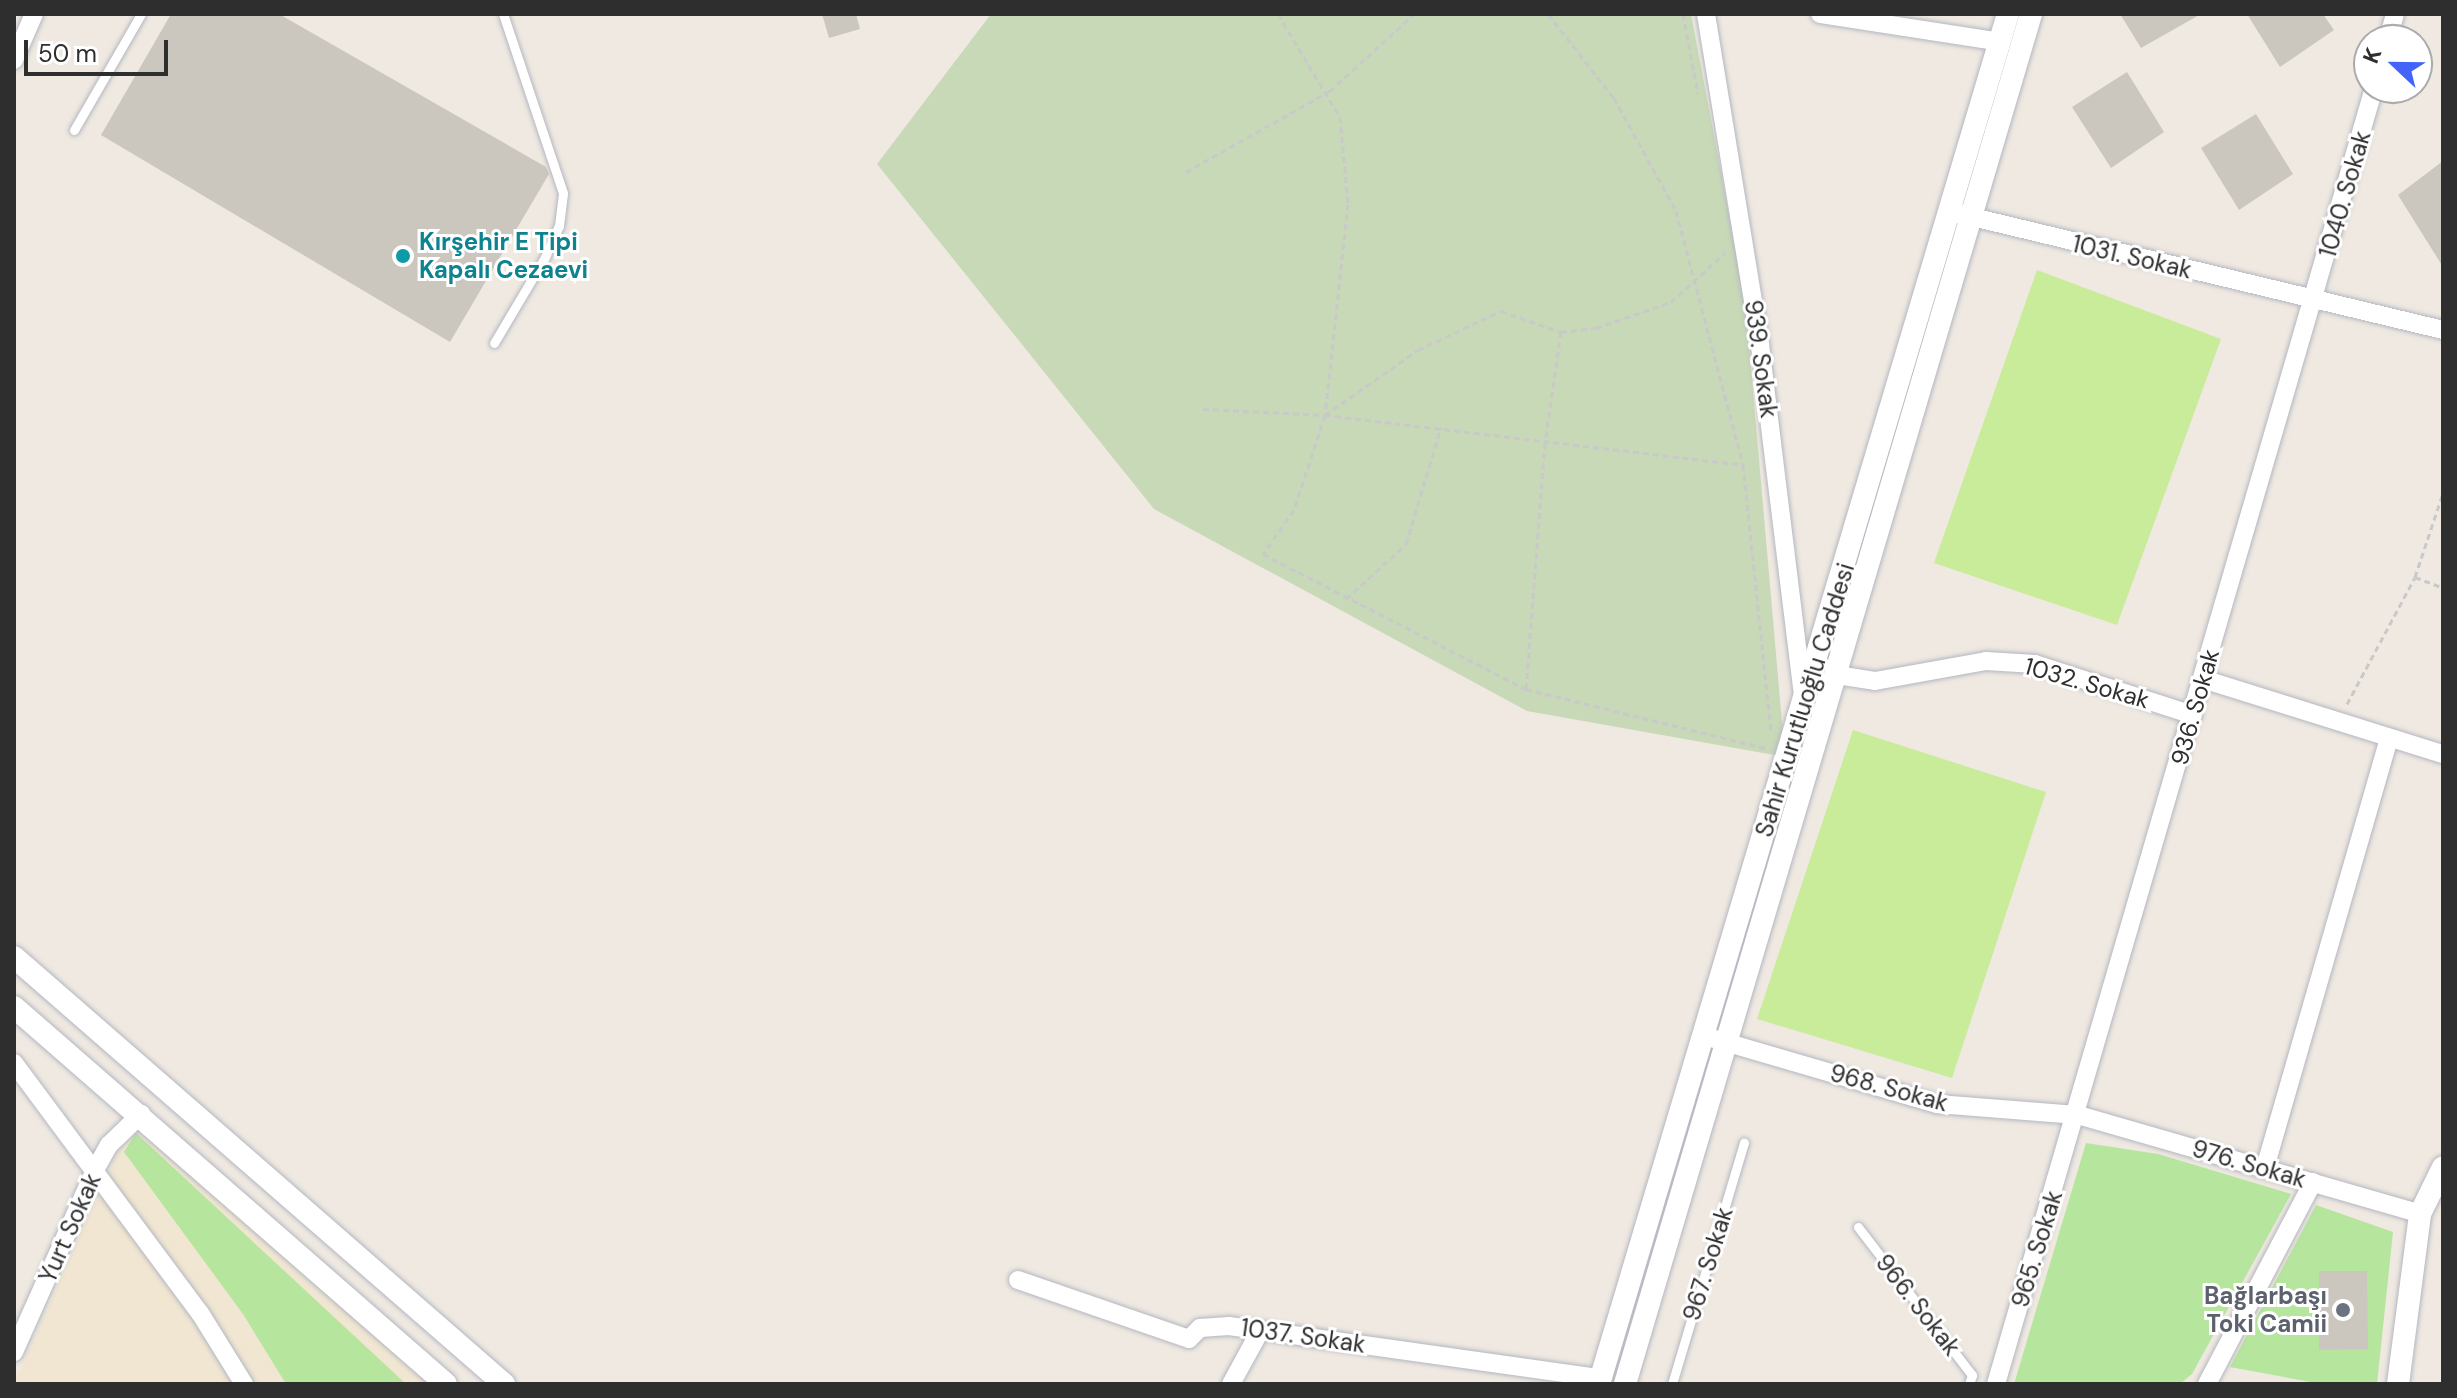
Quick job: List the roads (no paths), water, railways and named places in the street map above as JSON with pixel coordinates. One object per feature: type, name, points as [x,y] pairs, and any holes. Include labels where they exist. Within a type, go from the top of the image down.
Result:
[{"type":"street","points":[[14,60],[34,14]]},
{"type":"street","name":"939. Sokak","points":[[1706,14],[1760,345],[1804,705]]},
{"type":"street","points":[[1820,14],[2000,42]]},
{"type":"street","name":"Sahir Kurutluoğlu Caddesi","points":[[1600,1381],[2008,14]]},
{"type":"street","name":"Sahir Kurutluoğlu Caddesi","points":[[1625,1384],[2031,14]]},
{"type":"street","name":"1040. Sokak","points":[[2315,301],[2370,104]]},
{"type":"street","name":"1031. Sokak","points":[[1950,211],[2443,330]]},
{"type":"street","name":"936. Sokak","points":[[2078,1115],[2315,301]]},
{"type":"street","name":"1032. Sokak","points":[[1837,675],[1875,681],[1986,661],[2035,664],[2193,715]]},
{"type":"street","points":[[2203,679],[2443,754]]},
{"type":"street","points":[[2265,1168],[2389,738]]},
{"type":"street","points":[[14,957],[504,1384]]},
{"type":"street","points":[[14,1007],[141,1114],[446,1384]]},
{"type":"street","name":"968. Sokak","points":[[1704,1036],[1937,1104],[2078,1115]]},
{"type":"street","points":[[14,1063],[95,1170],[244,1384]]},
{"type":"street","name":"Yurt Sokak","points":[[14,1352],[95,1170],[109,1145],[141,1114]]},
{"type":"street","name":"976. Sokak","points":[[2078,1115],[2420,1214]]},
{"type":"street","name":"965. Sokak","points":[[1996,1384],[2078,1115]]},
{"type":"street","points":[[2398,1384],[2420,1214],[2443,1167]]},
{"type":"street","points":[[2210,1384],[2313,1182]]},
{"type":"street","name":"1037. Sokak","points":[[1018,1280],[1189,1339],[1212,1325],[1600,1381]]},
{"type":"street","points":[[1231,1384],[1260,1331]]},
{"type":"lane","points":[[74,130],[141,14]]},
{"type":"lane","points":[[494,343],[545,257],[559,226],[563,193],[503,14]]},
{"type":"lane","name":"967. Sokak","points":[[1672,1384],[1744,1143]]},
{"type":"lane","name":"966. Sokak","points":[[1858,1227],[1972,1375],[1969,1384]]},
{"type":"place","name":"Kırşehir E Tipi Kapalı Cezaevi","points":[[403,256]]},
{"type":"place","name":"Bağlarbaşı Toki Camii","points":[[2343,1310]]}]
